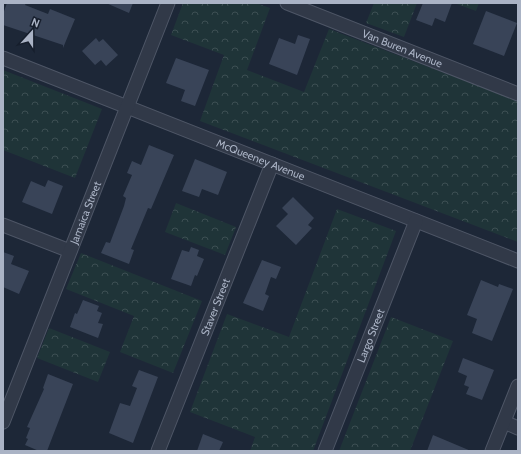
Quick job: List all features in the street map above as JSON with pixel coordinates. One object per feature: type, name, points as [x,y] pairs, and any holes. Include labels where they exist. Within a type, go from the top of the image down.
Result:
[{"type":"street","name":"Jamaica Street","points":[[3,422],[8,394],[70,251],[168,3]]},
{"type":"street","name":"Van Buren Avenue","points":[[287,3],[518,94]]},
{"type":"street","name":"McQueeney Avenue","points":[[3,58],[518,261]]},
{"type":"street","name":"Staver Street","points":[[158,451],[272,164]]},
{"type":"street","name":"Largo Street","points":[[326,451],[416,221]]},
{"type":"street","points":[[3,225],[70,251]]},
{"type":"street","points":[[492,451],[518,386]]},
{"type":"street","points":[[504,422],[518,428]]},
{"type":"green space","points":[[183,3],[256,3],[270,8],[247,70],[304,92],[329,29],[518,101],[518,242],[200,121],[224,55],[171,35]]},
{"type":"green space","points":[[374,3],[417,3],[404,37],[366,23]]},
{"type":"green space","points":[[454,3],[479,3],[476,11]]},
{"type":"green space","points":[[3,70],[102,109],[75,178],[3,150]]},
{"type":"green space","points":[[176,203],[236,227],[225,255],[165,232]]},
{"type":"green space","points":[[337,209],[396,231],[313,451],[250,451],[255,437],[190,412],[227,314],[289,337]]},
{"type":"green space","points":[[81,253],[202,301],[173,373],[120,352],[134,316],[66,289]]},
{"type":"green space","points":[[391,317],[453,341],[410,451],[339,451]]},
{"type":"green space","points":[[49,328],[110,352],[98,382],[37,358]]},
{"type":"building","points":[[7,3],[26,3],[25,5],[48,14],[50,9],[75,19],[63,48],[63,45],[3,25],[3,14]]},
{"type":"building","points":[[106,3],[133,3],[129,13]]},
{"type":"building","points":[[423,3],[452,3],[445,22],[435,18],[432,26],[416,20]]},
{"type":"building","points":[[486,11],[517,23],[504,56],[473,44]]},
{"type":"building","points":[[298,35],[310,39],[297,75],[269,64],[279,38],[295,44]]},
{"type":"building","points":[[96,38],[99,42],[103,39],[118,55],[106,66],[101,60],[95,65],[82,51]]},
{"type":"building","points":[[176,58],[209,70],[195,106],[181,101],[185,90],[166,83]]},
{"type":"building","points":[[149,145],[174,155],[151,209],[148,208],[131,249],[134,250],[129,264],[101,253],[106,242],[110,243],[124,206],[126,198],[123,196],[132,175],[127,173],[132,161],[141,165]]},
{"type":"building","points":[[195,159],[227,172],[218,195],[202,189],[199,197],[182,191]]},
{"type":"building","points":[[48,180],[63,186],[52,214],[22,202],[31,181],[45,187]]},
{"type":"building","points":[[293,197],[314,218],[308,225],[312,228],[296,245],[276,226],[288,214],[282,208]]},
{"type":"building","points":[[191,247],[199,250],[197,256],[204,259],[191,286],[171,279],[182,250],[189,252]]},
{"type":"building","points":[[3,252],[14,256],[11,264],[29,271],[19,294],[3,287]]},
{"type":"building","points":[[262,260],[281,267],[276,279],[271,277],[265,294],[269,296],[263,311],[243,303]]},
{"type":"building","points":[[481,280],[498,287],[499,284],[513,289],[492,341],[472,333],[477,319],[467,315]]},
{"type":"building","points":[[83,300],[99,306],[97,311],[102,313],[98,323],[103,324],[98,338],[70,327],[75,313],[77,314]]},
{"type":"building","points":[[463,358],[494,370],[482,400],[466,394],[469,387],[464,385],[467,376],[458,372]]},
{"type":"building","points":[[139,370],[158,377],[133,443],[109,433],[120,403],[130,406],[137,388],[132,386]]},
{"type":"building","points":[[48,374],[73,384],[47,451],[39,451],[25,445],[30,428],[27,427],[44,389],[43,388]]},
{"type":"building","points":[[203,434],[223,442],[219,451],[197,451]]},
{"type":"building","points":[[433,435],[471,451],[427,451]]}]
